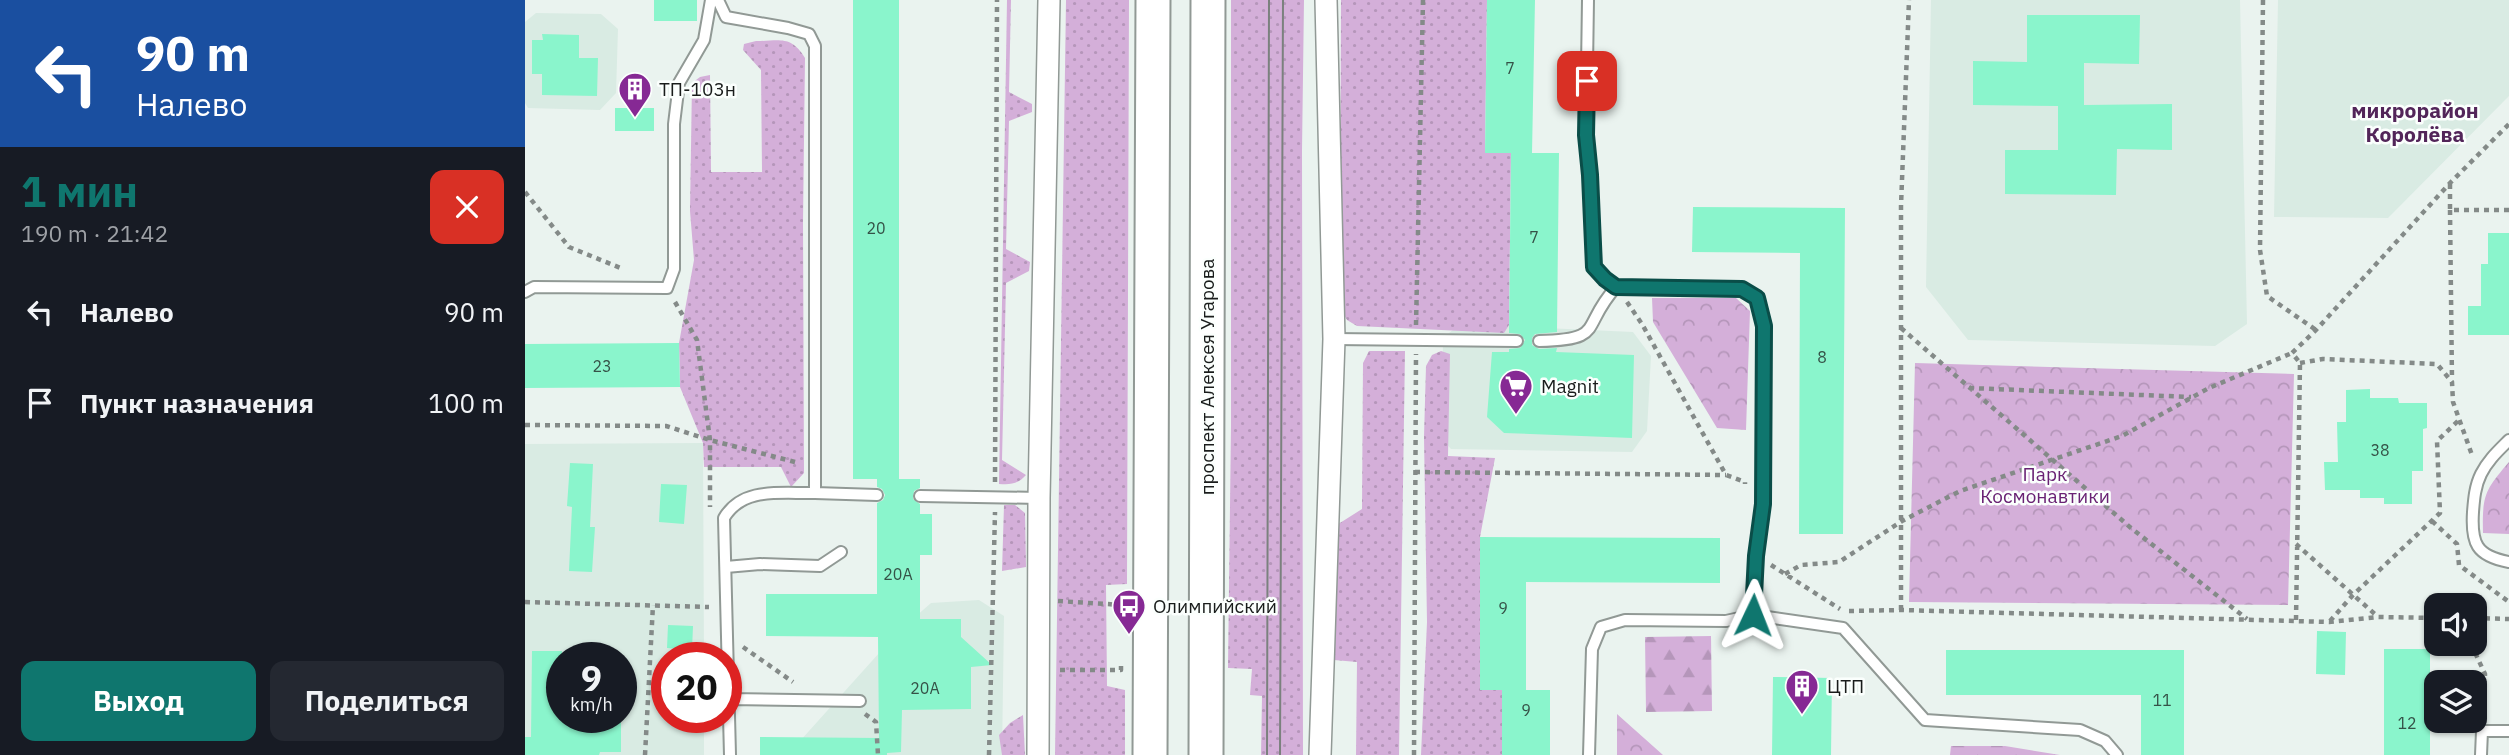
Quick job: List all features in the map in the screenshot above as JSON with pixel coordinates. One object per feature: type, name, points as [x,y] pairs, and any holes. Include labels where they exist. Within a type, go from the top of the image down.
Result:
[{"type":"main road","points":[[1150,755],[1153,0]]},
{"type":"main road","name":"проспект Алексея Угарова","points":[[1206,755],[1208,0]]},
{"type":"street","points":[[1038,755],[1039,498],[1049,0]]},
{"type":"street","points":[[1320,755],[1334,339],[1327,0]]},
{"type":"lane","points":[[525,292],[534,287],[667,288],[674,269],[674,124],[679,83],[704,40],[711,0]]},
{"type":"lane","points":[[717,0],[726,17],[810,34],[815,47],[815,493]]},
{"type":"lane","points":[[1588,0],[1586,135],[1594,267],[1616,287],[1742,289],[1757,298],[1764,326],[1763,504],[1756,556],[1753,615]]},
{"type":"lane","points":[[1539,341],[1569,341],[1581,337],[1589,331],[1605,300],[1616,287]]},
{"type":"lane","points":[[1334,339],[1517,341]]},
{"type":"lane","points":[[2509,440],[2493,455],[2480,476],[2475,494],[2472,534],[2481,551],[2493,559],[2509,562]]},
{"type":"lane","points":[[728,642],[724,518],[731,506],[751,495],[877,495]]},
{"type":"lane","points":[[920,496],[1039,498]]},
{"type":"lane","points":[[726,567],[759,564],[820,566],[841,552]]},
{"type":"lane","points":[[1589,755],[1592,649],[1601,627],[1625,620],[1726,621],[1753,615],[1843,628],[1925,720],[2080,730],[2105,741],[2117,755]]},
{"type":"lane","points":[[742,699],[860,701]]},
{"type":"lane","points":[[2487,730],[2509,731]]},
{"type":"lane","points":[[730,733],[730,755]]},
{"type":"lane","points":[[2481,755],[2482,733]]},
{"type":"path","points":[[989,755],[995,498],[997,0]]},
{"type":"path","points":[[1414,755],[1416,341],[1423,0]]},
{"type":"path","points":[[1901,610],[1901,206],[1909,0]]},
{"type":"path","points":[[2263,0],[2260,250],[2267,296],[2316,330]]},
{"type":"path","points":[[1785,574],[1801,565],[1839,562],[1902,521],[1960,491],[2122,436],[2192,397],[2292,353],[2450,183],[2509,124]]},
{"type":"path","points":[[2450,183],[2453,402],[2480,476]]},
{"type":"path","points":[[525,192],[569,247],[667,288],[697,340],[710,440],[710,510]]},
{"type":"path","points":[[2450,210],[2509,210]]},
{"type":"path","points":[[1616,287],[1642,324],[1725,475]]},
{"type":"path","points":[[1901,328],[2131,528],[2248,619]]},
{"type":"path","points":[[2292,353],[2300,363],[2296,620]]},
{"type":"path","points":[[2300,363],[2323,359],[2437,363],[2452,382]]},
{"type":"path","points":[[1968,388],[2192,397]]},
{"type":"path","points":[[2329,622],[2353,595],[2440,513],[2437,441],[2459,419]]},
{"type":"path","points":[[525,425],[666,426],[815,467]]},
{"type":"path","points":[[1415,472],[1725,475],[1745,482],[1745,495]]},
{"type":"path","points":[[2297,544],[2378,617]]},
{"type":"path","points":[[1756,556],[1845,611],[1901,610],[2329,622],[2378,617],[2424,618]]},
{"type":"path","points":[[709,594],[709,614]]},
{"type":"path","points":[[1038,601],[1122,604],[1122,617]]},
{"type":"path","points":[[525,602],[709,607]]},
{"type":"path","points":[[645,755],[653,605]]},
{"type":"path","points":[[1843,628],[1845,611]]},
{"type":"path","points":[[2487,618],[2509,619]]},
{"type":"path","points":[[1038,670],[1121,670],[1121,656]]},
{"type":"shaded area","points":[[1931,0],[2240,0],[2247,324],[2215,346],[1968,340],[1926,287]]},
{"type":"shaded area","points":[[2278,0],[2509,0],[2509,96],[2388,218],[2274,217]]},
{"type":"shaded area","points":[[536,13],[601,14],[618,29],[616,93],[600,110],[528,108],[525,103],[525,22]]},
{"type":"shaded area","points":[[1460,324],[1633,332],[1651,356],[1647,431],[1632,452],[1451,449],[1442,439],[1443,338]]},
{"type":"shaded area","points":[[703,443],[704,642],[651,642],[651,733],[704,733],[704,755],[525,755],[525,444]]},
{"type":"shaded area","points":[[979,600],[1004,616],[1002,755],[800,755],[800,741],[898,632],[931,603]]},
{"type":"green space","points":[[1007,0],[1011,0],[1009,92],[1032,104],[1032,112],[1009,121],[1006,249],[1030,262],[1029,271],[1006,283],[1002,460],[1026,475],[1011,484],[999,484]]},
{"type":"green space","points":[[1066,0],[1129,0],[1127,584],[1106,585],[1107,686],[1125,690],[1125,755],[1055,755]]},
{"type":"green space","points":[[1231,0],[1304,0],[1303,755],[1261,755],[1262,696],[1250,695],[1252,669],[1228,668]]},
{"type":"green space","points":[[1341,0],[1487,0],[1485,153],[1511,153],[1509,325],[1504,333],[1357,326],[1347,320],[1340,308]]},
{"type":"green space","points":[[778,40],[790,43],[805,58],[804,473],[791,487],[781,467],[704,467],[703,443],[680,387],[679,343],[694,260],[690,211],[692,83],[700,77],[710,75],[711,172],[762,172],[761,70],[743,50],[744,44]]},
{"type":"green space","points":[[1652,298],[1736,298],[1750,311],[1746,430],[1717,428],[1653,322]]},
{"type":"green space","points":[[1369,351],[1405,351],[1399,755],[1356,755],[1357,662],[1334,660],[1332,528],[1362,509],[1363,363]]},
{"type":"green space","points":[[1441,351],[1450,354],[1448,456],[1495,458],[1480,537],[1480,689],[1502,690],[1502,755],[1421,755],[1427,622],[1424,437],[1426,366],[1432,355]]},
{"type":"green space","name":"Парк Космонавтики","points":[[1915,363],[2294,374],[2288,605],[1909,602]]},
{"type":"green space","points":[[2509,462],[2509,534],[2483,533],[2484,501],[2490,487]]},
{"type":"green space","points":[[1004,505],[1015,505],[1025,513],[1026,567],[1002,571]]},
{"type":"green space","points":[[1711,636],[1712,711],[1646,712],[1645,637]]},
{"type":"green space","points":[[1617,714],[1663,755],[1617,755]]},
{"type":"green space","points":[[1023,715],[1025,755],[1002,755],[999,735],[1010,723]]},
{"type":"green space","points":[[1951,746],[2005,746],[2060,755],[1950,755]]},
{"type":"building","points":[[654,0],[697,0],[697,21],[654,21]]},
{"type":"building","points":[[853,0],[899,0],[899,479],[920,479],[920,488],[914,491],[913,499],[920,504],[920,514],[932,514],[932,555],[920,555],[920,619],[961,619],[961,637],[992,665],[971,667],[971,709],[902,710],[901,752],[887,755],[760,755],[760,737],[879,738],[878,637],[766,636],[766,594],[877,594],[877,503],[883,500],[885,495],[882,489],[877,487],[877,479],[853,479]]},
{"type":"building","points":[[1487,0],[1535,0],[1532,153],[1559,153],[1557,332],[1535,334],[1532,345],[1539,349],[1557,348],[1556,352],[1634,355],[1632,438],[1504,433],[1487,417],[1492,352],[1509,352],[1509,349],[1520,348],[1525,340],[1520,334],[1509,333],[1511,153],[1485,153]]},
{"type":"building","points":[[2027,15],[2140,15],[2139,64],[2084,63],[2084,105],[2172,104],[2172,150],[2117,149],[2116,195],[2005,194],[2005,150],[2058,150],[2058,106],[1973,105],[1973,61],[2027,62]]},
{"type":"building","points":[[542,34],[579,35],[579,58],[598,58],[597,96],[542,95],[542,74],[532,74],[532,40],[543,40]]},
{"type":"building","name":"ТП-103н","points":[[615,108],[654,108],[654,131],[615,131]]},
{"type":"building","points":[[1693,207],[1845,208],[1843,534],[1799,534],[1800,253],[1692,252]]},
{"type":"building","points":[[2488,233],[2509,233],[2509,335],[2468,335],[2468,306],[2481,306],[2481,264],[2488,264]]},
{"type":"building","points":[[679,343],[680,387],[525,388],[525,344]]},
{"type":"building","points":[[2370,389],[2370,398],[2398,398],[2399,403],[2427,403],[2427,428],[2423,429],[2423,471],[2412,471],[2412,504],[2384,504],[2384,498],[2360,498],[2360,490],[2325,490],[2324,462],[2338,462],[2337,422],[2346,422],[2346,390]]},
{"type":"building","points":[[570,463],[593,464],[590,527],[595,527],[592,572],[569,571],[572,507],[567,506]]},
{"type":"building","points":[[661,484],[687,485],[684,524],[659,522]]},
{"type":"building","points":[[1480,537],[1720,538],[1720,583],[1526,582],[1526,690],[1550,690],[1550,755],[1502,755],[1502,690],[1480,690]]},
{"type":"building","points":[[668,625],[693,626],[692,642],[667,642]]},
{"type":"building","points":[[2317,631],[2346,632],[2345,675],[2316,674]]},
{"type":"building","points":[[2384,649],[2424,649],[2424,656],[2430,656],[2430,670],[2424,670],[2424,733],[2430,733],[2430,755],[2384,755]]},
{"type":"building","points":[[1946,650],[2184,650],[2184,755],[2141,755],[2141,695],[1946,695]]},
{"type":"building","points":[[532,651],[546,651],[546,733],[621,733],[621,752],[600,752],[599,755],[525,755],[525,737],[531,737]]},
{"type":"building","name":"ЦТП","points":[[1773,677],[1832,678],[1831,755],[1772,755]]},
{"type":"tram line","points":[[1267,755],[1269,0]]},
{"type":"tram line","points":[[1280,755],[1283,0]]},
{"type":"place","name":"ТП-103н","points":[[635,119]]},
{"type":"place","name":"Magnit","points":[[1516,416]]},
{"type":"place","name":"Олимпийский","points":[[1129,636]]},
{"type":"place","name":"ЦТП","points":[[1802,716]]},
{"type":"district","name":"микрорайон Королёва","points":[[2415,122]]},
{"type":"route","points":[[1587,81],[1586,135],[1594,267],[1616,287],[1742,289],[1757,298],[1764,326],[1763,504],[1756,556],[1753,615]]}]
